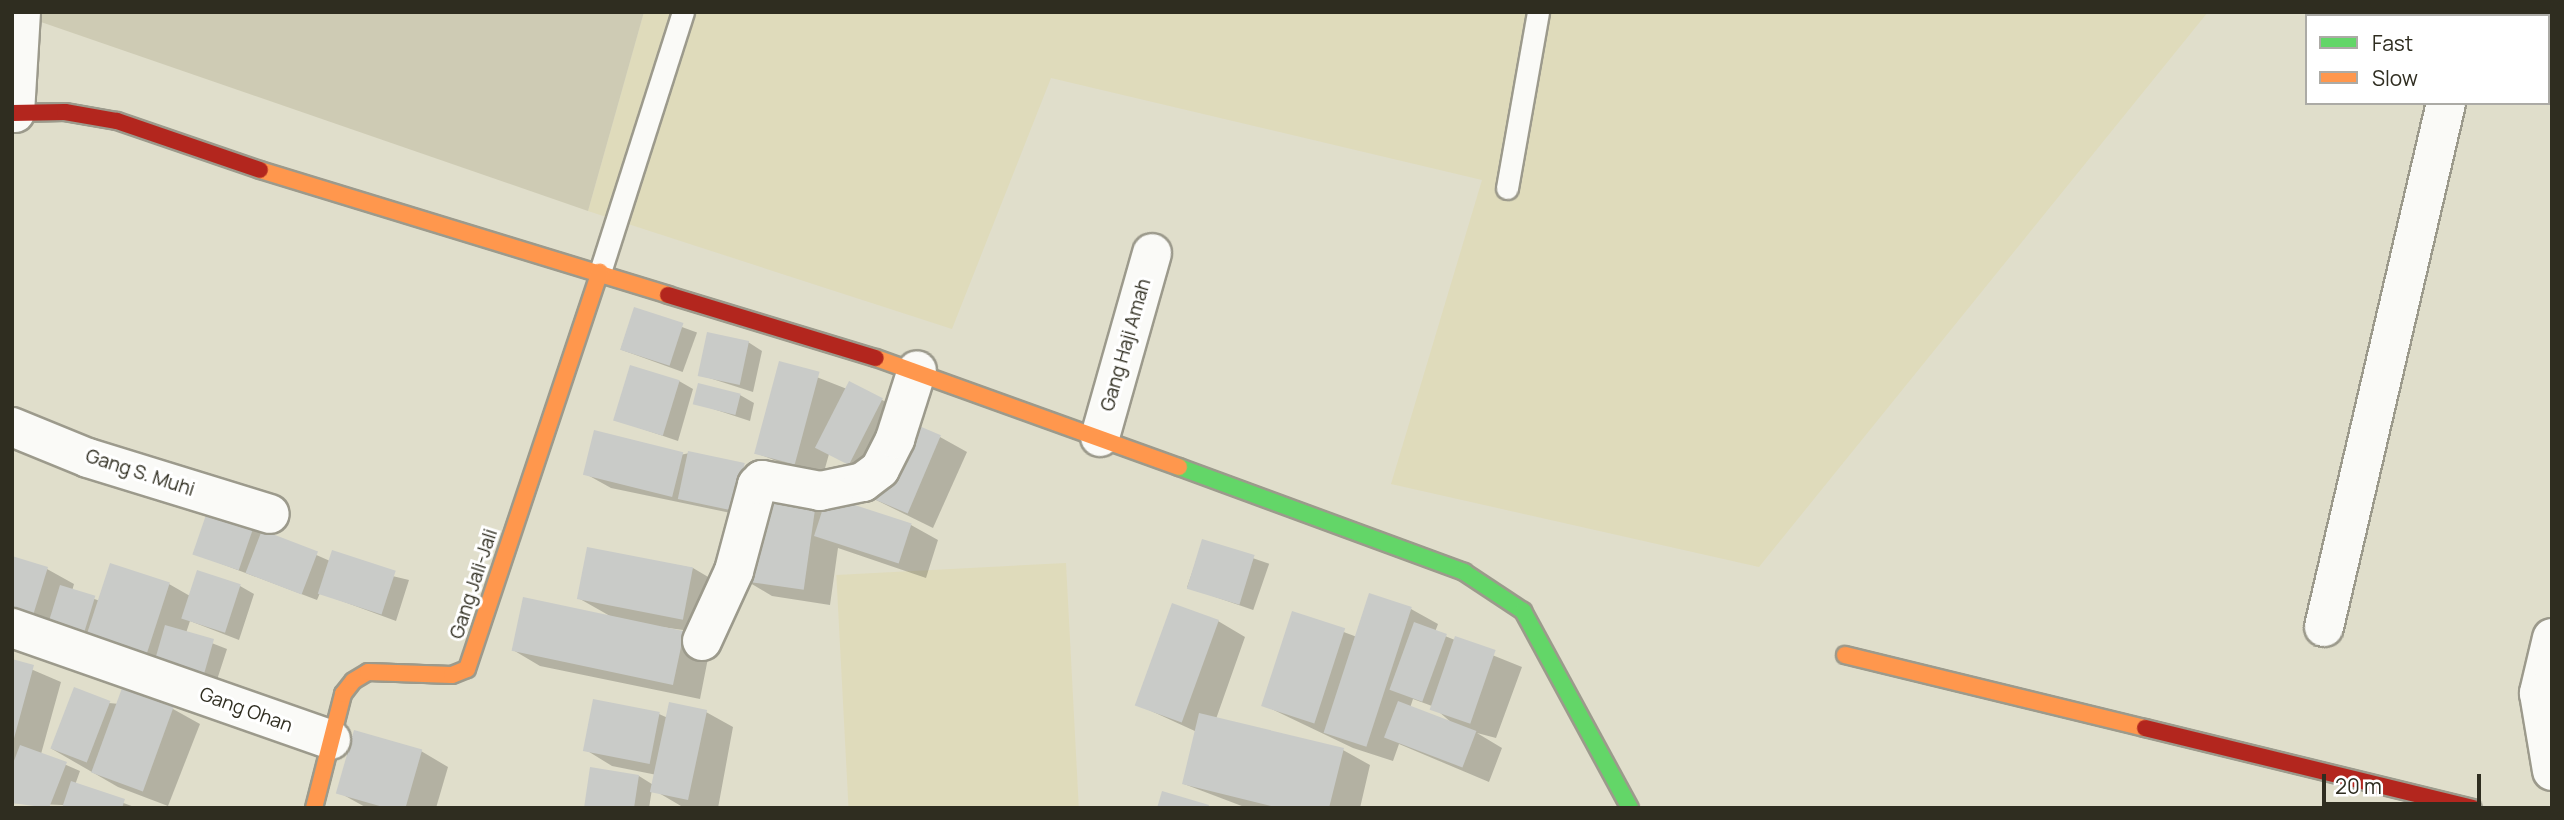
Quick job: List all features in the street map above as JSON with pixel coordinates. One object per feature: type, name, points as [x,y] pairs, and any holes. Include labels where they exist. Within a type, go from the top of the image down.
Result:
[{"type":"street","points":[[21,12],[14,113],[65,112],[117,121],[917,370],[1464,572],[1523,611],[1630,808]]},
{"type":"street","points":[[2324,627],[2446,105]]},
{"type":"street","name":"Gang Haji Amah","points":[[1100,437],[1152,253]]},
{"type":"street","name":"Gang Jali-Jali","points":[[314,808],[344,694],[368,671],[452,675],[467,669],[600,272]]},
{"type":"street","points":[[702,641],[734,571],[757,485],[762,480],[820,491],[863,482],[880,469],[895,439],[917,370]]},
{"type":"street","name":"Gang S. Muhi","points":[[12,427],[88,458],[270,514]]},
{"type":"street","name":"Gang Ohan","points":[[12,628],[331,740]]},
{"type":"street","points":[[2552,638],[2539,693],[2552,771]]},
{"type":"street","points":[[1845,655],[2472,808]]},
{"type":"lane","points":[[600,272],[683,12]]},
{"type":"lane","points":[[1507,188],[1538,12]]},
{"type":"shaded area","points":[[12,12],[644,12],[588,211]]},
{"type":"shaded area","points":[[644,12],[2208,12],[1759,567],[1391,484],[1482,180],[1051,78],[952,329],[588,211]]},
{"type":"shaded area","points":[[1066,563],[1079,808],[849,808],[836,575]]},
{"type":"building","points":[[634,307],[683,323],[670,366],[620,350]]},
{"type":"building","points":[[707,332],[749,341],[740,385],[698,376]]},
{"type":"building","points":[[779,361],[820,372],[795,465],[754,454]]},
{"type":"building","points":[[630,365],[680,380],[663,436],[613,420]]},
{"type":"building","points":[[849,381],[883,398],[849,465],[815,448]]},
{"type":"building","points":[[698,383],[741,394],[735,415],[693,404]]},
{"type":"building","points":[[905,420],[941,435],[908,513],[872,498]]},
{"type":"building","points":[[594,430],[683,452],[672,497],[583,475]]},
{"type":"building","points":[[688,451],[745,463],[735,511],[678,499]]},
{"type":"building","points":[[827,496],[912,524],[899,563],[814,536]]},
{"type":"building","points":[[755,498],[815,506],[804,590],[743,581]]},
{"type":"building","points":[[208,509],[254,525],[239,570],[192,554]]},
{"type":"building","points":[[262,530],[318,552],[302,594],[246,573]]},
{"type":"building","points":[[1202,539],[1255,555],[1239,605],[1187,589]]},
{"type":"building","points":[[587,547],[693,568],[683,620],[577,599]]},
{"type":"building","points":[[332,550],[396,571],[382,614],[318,594]]},
{"type":"building","points":[[12,556],[48,567],[30,625],[12,620]]},
{"type":"building","points":[[110,563],[170,582],[145,659],[85,639]]},
{"type":"building","points":[[197,570],[241,584],[225,633],[181,619]]},
{"type":"building","points":[[60,585],[95,596],[80,646],[45,635]]},
{"type":"building","points":[[1369,593],[1412,607],[1366,747],[1324,733]]},
{"type":"building","points":[[523,597],[684,631],[673,685],[512,651]]},
{"type":"building","points":[[1172,603],[1219,620],[1182,723],[1135,705]]},
{"type":"building","points":[[1292,611],[1345,628],[1314,723],[1261,706]]},
{"type":"building","points":[[1414,622],[1447,634],[1422,702],[1389,690]]},
{"type":"building","points":[[165,625],[214,639],[202,679],[153,665]]},
{"type":"building","points":[[1455,636],[1496,650],[1470,724],[1430,710]]},
{"type":"building","points":[[12,659],[34,665],[13,742],[12,742]]},
{"type":"building","points":[[74,687],[110,701],[87,763],[50,749]]},
{"type":"building","points":[[122,688],[174,707],[143,791],[91,773]]},
{"type":"building","points":[[593,699],[660,712],[650,764],[583,751]]},
{"type":"building","points":[[1398,701],[1476,731],[1462,768],[1384,737]]},
{"type":"building","points":[[669,702],[707,710],[688,800],[650,792]]},
{"type":"building","points":[[1199,713],[1344,748],[1329,808],[1279,808],[1182,784]]},
{"type":"building","points":[[354,730],[422,750],[405,808],[387,808],[336,793]]},
{"type":"building","points":[[20,745],[67,762],[49,808],[12,803],[12,766]]},
{"type":"building","points":[[590,767],[639,775],[634,808],[584,808]]},
{"type":"building","points":[[71,781],[125,799],[122,808],[62,808]]},
{"type":"building","points":[[1162,791],[1209,805],[1208,808],[1157,808]]},
{"type":"traffic: fast","points":[[1179,467],[1464,572],[1523,611],[1630,808]]},
{"type":"traffic: slow","points":[[260,170],[668,295]]},
{"type":"traffic: slow","points":[[314,808],[343,694],[353,681],[368,672],[452,675],[467,669],[600,272]]},
{"type":"traffic: slow","points":[[876,358],[1179,467]]},
{"type":"traffic: slow","points":[[1845,655],[2145,728]]},
{"type":"traffic: jam","points":[[12,113],[65,112],[117,121],[260,170]]},
{"type":"traffic: jam","points":[[668,295],[876,358]]},
{"type":"traffic: jam","points":[[2145,728],[2472,808]]}]
